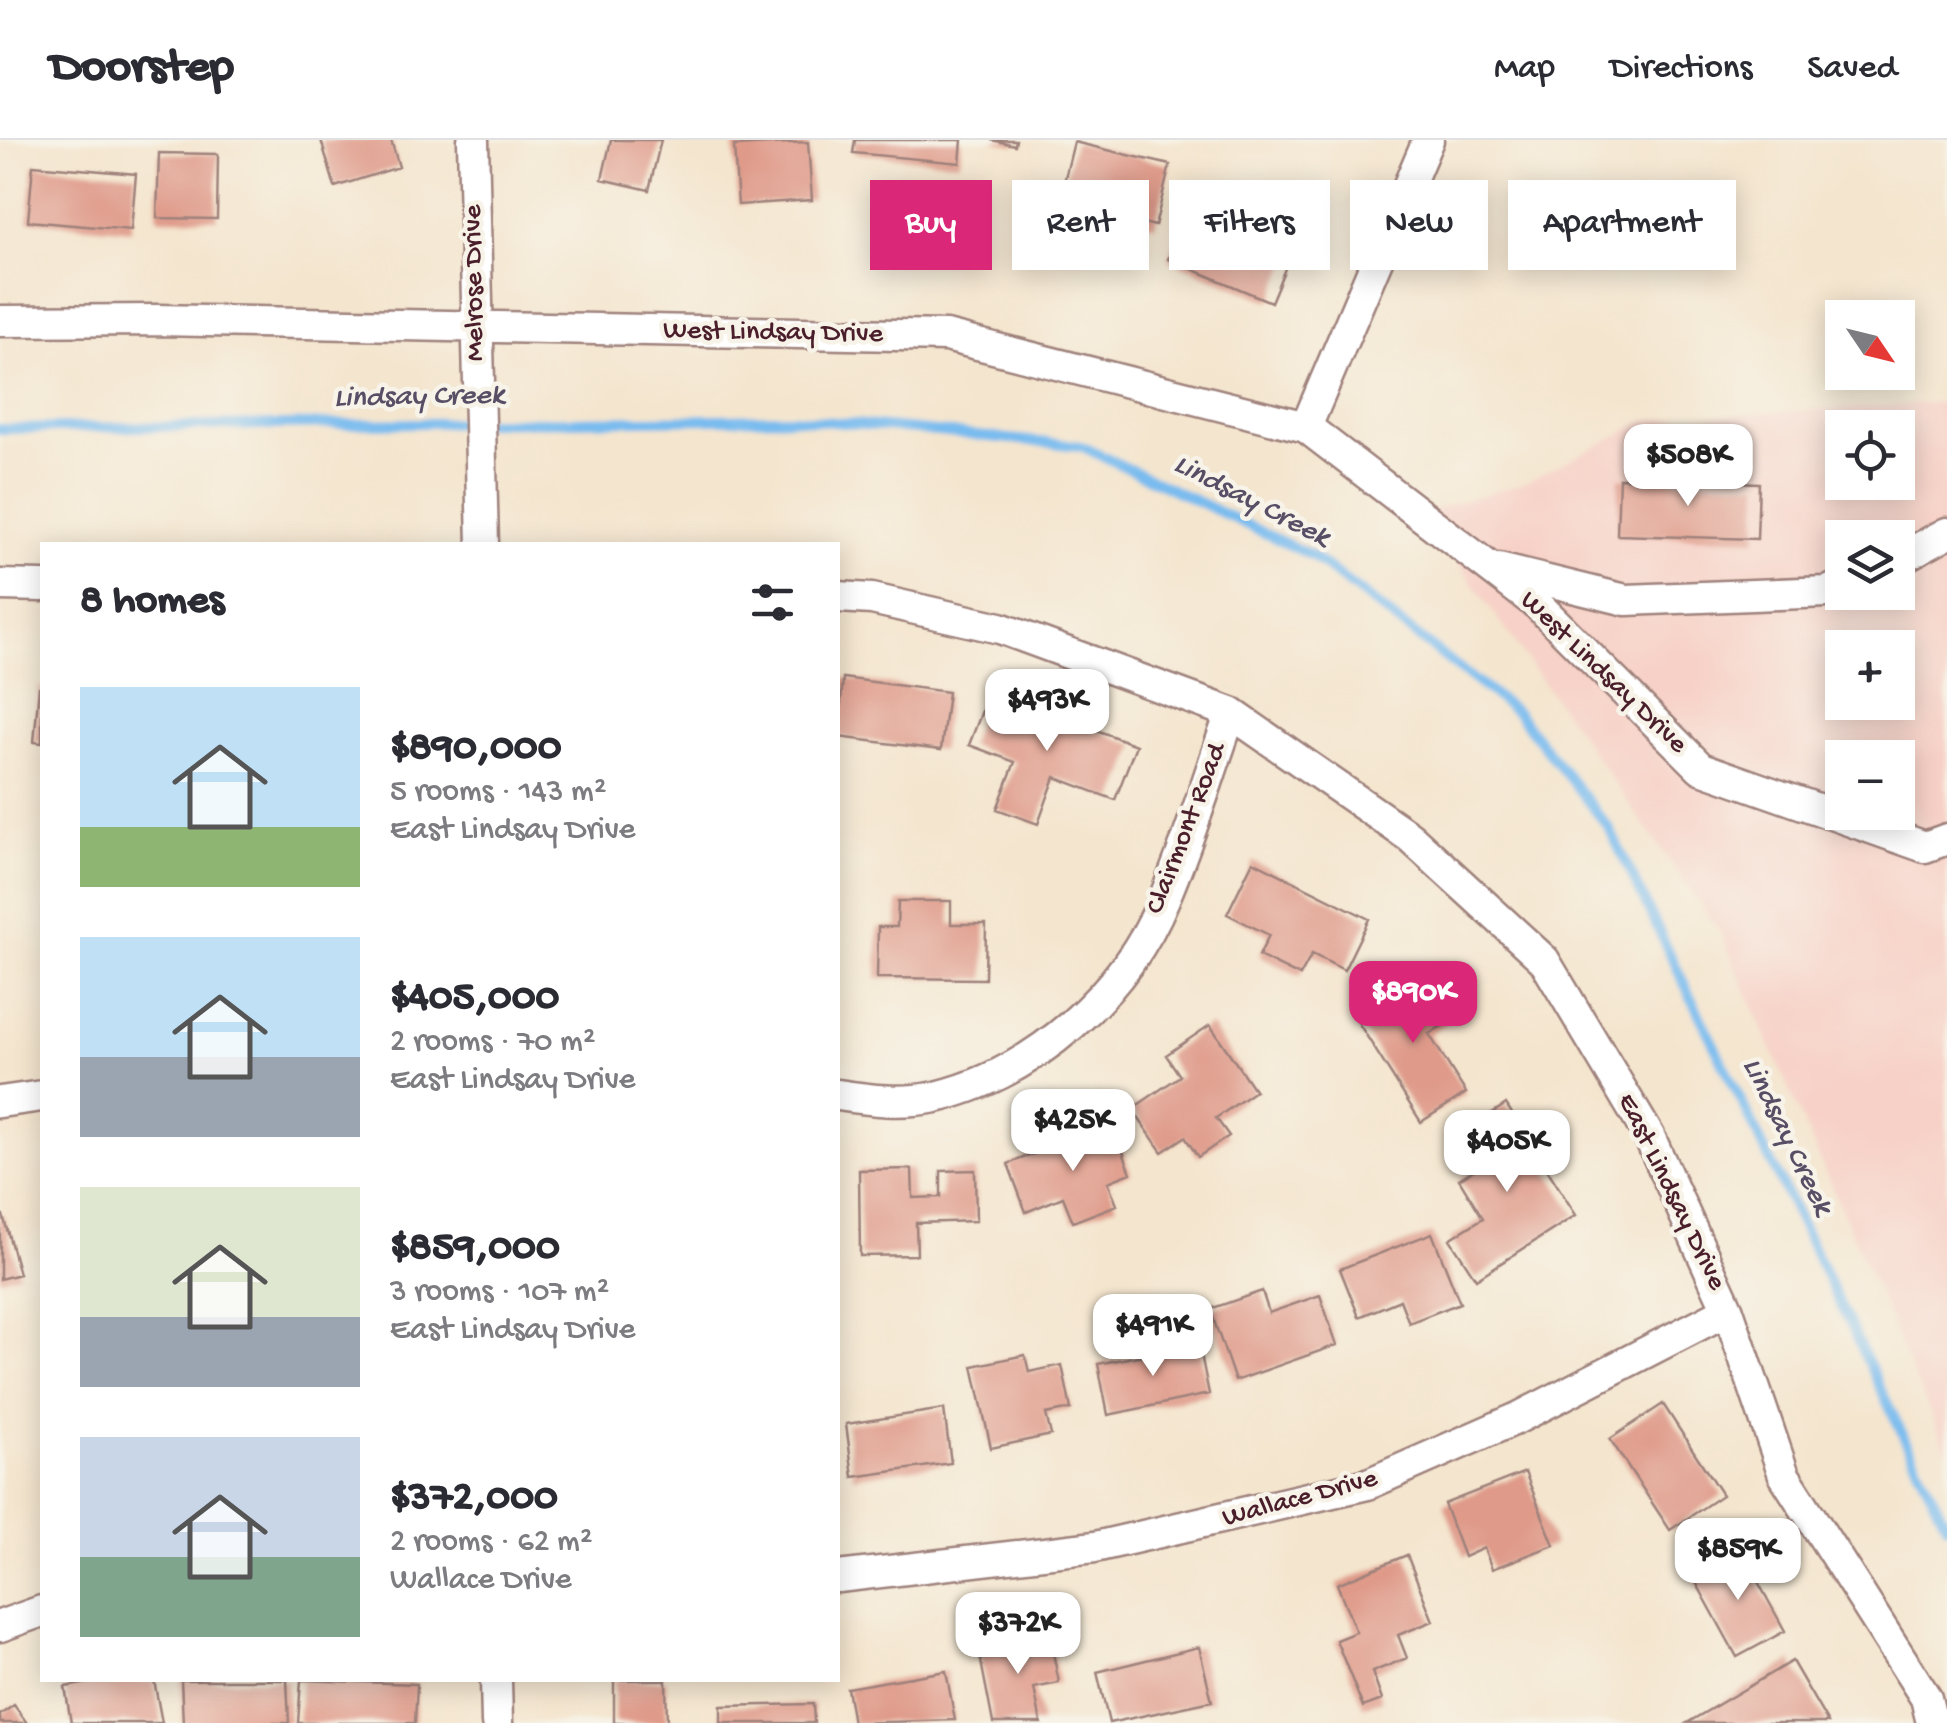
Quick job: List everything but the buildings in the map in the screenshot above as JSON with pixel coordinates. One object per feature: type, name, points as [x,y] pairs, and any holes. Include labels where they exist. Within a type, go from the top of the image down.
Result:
[{"type":"street","name":"Melrose Drive","points":[[473,140],[482,542]]},
{"type":"street","points":[[1306,427],[1428,140]]},
{"type":"street","name":"West Lindsay Drive","points":[[0,321],[946,336],[1306,427],[1537,604],[1701,768],[1925,847],[1947,839]]},
{"type":"street","points":[[1915,551],[1947,533]]},
{"type":"street","name":"West Lindsay Drive","points":[[1486,566],[1626,600],[1825,592]]},
{"type":"street","points":[[0,584],[40,586]]},
{"type":"street","name":"East Lindsay Drive","points":[[840,597],[872,599],[1000,628],[1231,712],[1410,837],[1544,960],[1650,1136],[1728,1310],[1784,1474],[1926,1698],[1932,1723]]},
{"type":"street","name":"Clairmont Road","points":[[840,1095],[881,1102],[932,1098],[966,1088],[1028,1058],[1070,1026],[1107,989],[1138,948],[1164,902],[1231,712]]},
{"type":"street","points":[[0,1102],[40,1096]]},
{"type":"street","name":"Wallace Drive","points":[[840,1577],[1094,1547],[1368,1484],[1518,1418],[1728,1310]]},
{"type":"street","points":[[0,1626],[40,1611]]},
{"type":"street","points":[[496,1682],[496,1723]]},
{"type":"shaded area","points":[[1947,402],[1947,1452],[1722,935],[1423,513],[1526,482],[1647,420]]},
{"type":"waterway","name":"Lindsay Creek","points":[[0,429],[792,418],[1081,446],[1312,556],[1517,713],[1609,828],[1947,1526]]}]
